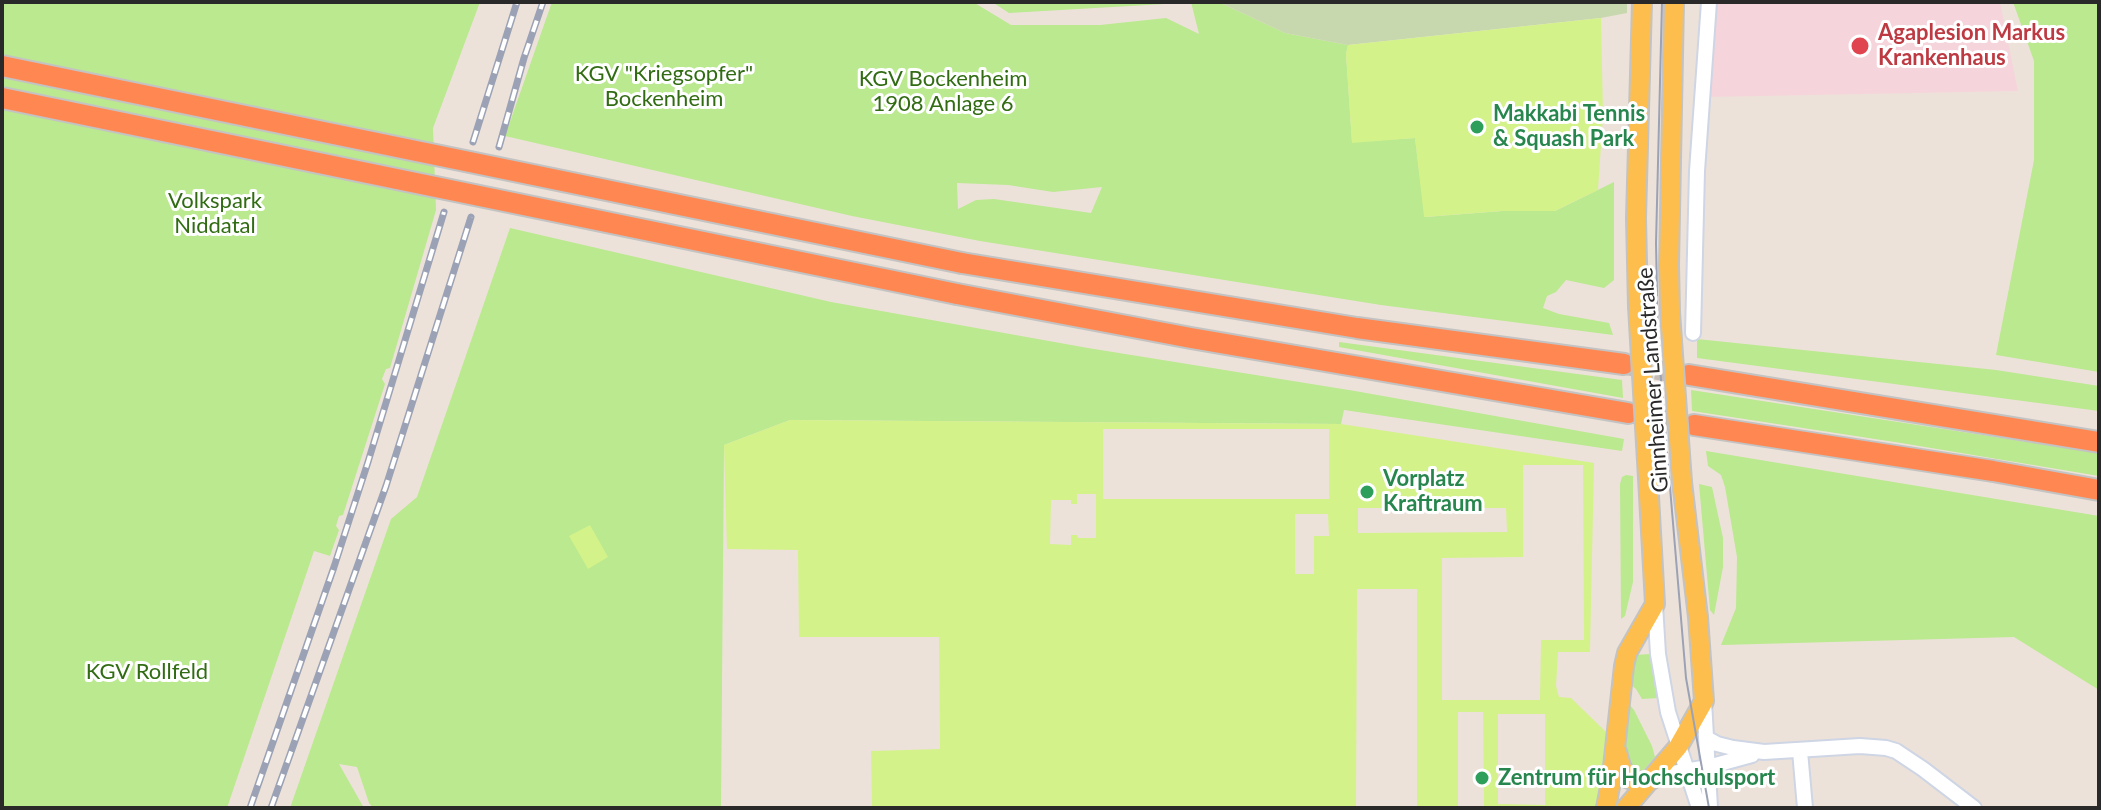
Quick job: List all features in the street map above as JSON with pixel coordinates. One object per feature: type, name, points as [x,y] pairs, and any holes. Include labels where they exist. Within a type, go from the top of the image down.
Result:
[{"type":"highway","points":[[2,66],[962,263],[1357,328],[1624,364]]},
{"type":"highway","points":[[2,98],[957,294],[1191,338],[1628,413]]},
{"type":"highway","points":[[1689,375],[2099,442]]},
{"type":"highway","points":[[1694,425],[2099,490]]},
{"type":"main road","name":"Ginnheimer Landstraße","points":[[1642,2],[1636,233],[1655,604]]},
{"type":"main road","name":"Ginnheimer Landstraße","points":[[1674,2],[1670,312],[1682,482],[1698,617],[1704,701]]},
{"type":"main road","points":[[1606,808],[1627,653],[1655,604]]},
{"type":"main road","points":[[1626,808],[1678,747],[1704,701]]},
{"type":"main road","points":[[1616,749],[1627,778],[1637,782],[1651,780]]},
{"type":"street","points":[[1693,333],[1697,171],[1709,2]]},
{"type":"street","name":"Ginnheimer Landstraße","points":[[1655,604],[1658,654],[1668,712],[1699,808]]},
{"type":"street","points":[[1704,701],[1710,808]]},
{"type":"street","points":[[1706,738],[1733,748],[1764,752],[1860,746],[1886,748],[1923,769],[1974,808]]},
{"type":"street","points":[[1800,751],[1805,808]]},
{"type":"street","points":[[1651,780],[1764,752]]},
{"type":"shaded area","name":"Agaplesion Markus Krankenhaus","points":[[1712,2],[2000,2],[2018,91],[1709,97]]},
{"type":"green space","name":"Volkspark Niddatal","points":[[2,2],[480,2],[433,128],[436,210],[390,368],[386,369],[382,379],[385,384],[343,515],[339,516],[336,526],[339,530],[330,556],[314,551],[227,808],[2,808]]},
{"type":"green space","points":[[552,2],[973,2],[1011,25],[1100,25],[1166,18],[1199,34],[1191,2],[1223,4],[1285,33],[1348,45],[1352,142],[1415,138],[1425,217],[1502,211],[1555,211],[1614,182],[1614,280],[1604,288],[1566,280],[1556,292],[1547,296],[1543,308],[1609,323],[1613,335],[1381,305],[980,241],[852,216],[505,136]],"holes":[[[957,183],[1008,185],[1053,192],[1102,187],[1091,213],[994,199],[976,200],[958,209]]]},
{"type":"green space","points":[[992,2],[1182,2],[1182,3],[1009,13]]},
{"type":"green space","points":[[1223,2],[1627,2],[1627,13],[1348,45],[1285,33]]},
{"type":"green space","points":[[2013,2],[2099,2],[2099,372],[1996,355],[2034,160],[2034,61]]},
{"type":"green space","name":"Makkabi Tennis & Squash Park","points":[[1601,18],[1603,115],[1598,190],[1555,211],[1502,211],[1424,217],[1415,138],[1352,143],[1348,45]]},
{"type":"green space","points":[[510,228],[831,302],[1624,439],[1622,451],[1344,410],[1341,424],[790,420],[724,445],[721,808],[373,808],[357,767],[339,764],[364,808],[290,808],[391,519],[417,497]]},
{"type":"green space","points":[[1697,339],[1996,370],[2099,386],[2099,411],[1697,358]]},
{"type":"green space","points":[[1339,342],[1622,380],[1623,398],[1339,347]]},
{"type":"green space","points":[[1691,390],[2099,453],[2099,476],[1692,411]]},
{"type":"green space","points":[[790,420],[1341,424],[1594,463],[1590,652],[1558,652],[1556,686],[1559,697],[1571,698],[1606,732],[1607,753],[1599,808],[1484,808],[1483,712],[1458,712],[1458,808],[1417,808],[1417,589],[1357,589],[1356,808],[872,808],[871,751],[940,749],[939,637],[799,637],[798,550],[727,549],[724,445]],"holes":[[[1103,429],[1329,429],[1329,499],[1103,499]],[[1523,465],[1583,465],[1584,640],[1541,640],[1540,700],[1442,700],[1442,558],[1523,557]],[[1077,494],[1096,494],[1096,538],[1071,535],[1071,545],[1050,544],[1051,500],[1071,500],[1071,504],[1077,504]],[[1358,508],[1506,508],[1507,532],[1358,533]],[[1295,514],[1328,514],[1329,536],[1314,536],[1314,574],[1295,574]],[[1498,714],[1545,714],[1545,805],[1498,804]]]},
{"type":"green space","points":[[1706,451],[2099,516],[2099,690],[2014,637],[1721,645],[1736,608],[1737,557],[1725,487],[1721,475],[1708,466]]},
{"type":"green space","points":[[1626,475],[1633,476],[1633,582],[1625,616],[1621,619],[1620,484]]},
{"type":"green space","points":[[1699,484],[1712,487],[1723,538],[1723,567],[1714,615],[1710,610]]},
{"type":"green space","points":[[590,525],[608,557],[588,569],[569,536]]},
{"type":"green space","points":[[1651,654],[1658,698],[1642,699],[1627,682],[1634,655]]},
{"type":"green space","points":[[1625,699],[1634,710],[1655,757],[1642,772],[1630,771],[1624,758]]},
{"type":"tunnel","points":[[1626,365],[1689,375]]},
{"type":"tunnel","points":[[1628,413],[1694,425]]},
{"type":"tram line","points":[[1662,2],[1656,243],[1658,344],[1686,678],[1709,808]]},
{"type":"railway","points":[[473,142],[517,2]]},
{"type":"railway","points":[[499,147],[543,2]]},
{"type":"railway","points":[[250,808],[334,567],[444,212]]},
{"type":"railway","points":[[271,808],[386,486],[471,217]]},
{"type":"place","name":"Agaplesion Markus Krankenhaus","points":[[1860,46]]},
{"type":"place","name":"Makkabi Tennis & Squash Park","points":[[1477,127]]},
{"type":"place","name":"Vorplatz Kraftraum","points":[[1367,492]]},
{"type":"place","name":"Zentrum für Hochschulsport","points":[[1482,778]]},
{"type":"park label","name":"KGV \"Kriegsopfer\" Bockenheim","points":[[664,86]]},
{"type":"park label","name":"KGV Bockenheim 1908 Anlage 6","points":[[943,92]]},
{"type":"park label","name":"KGV Rollfeld","points":[[147,672]]}]
